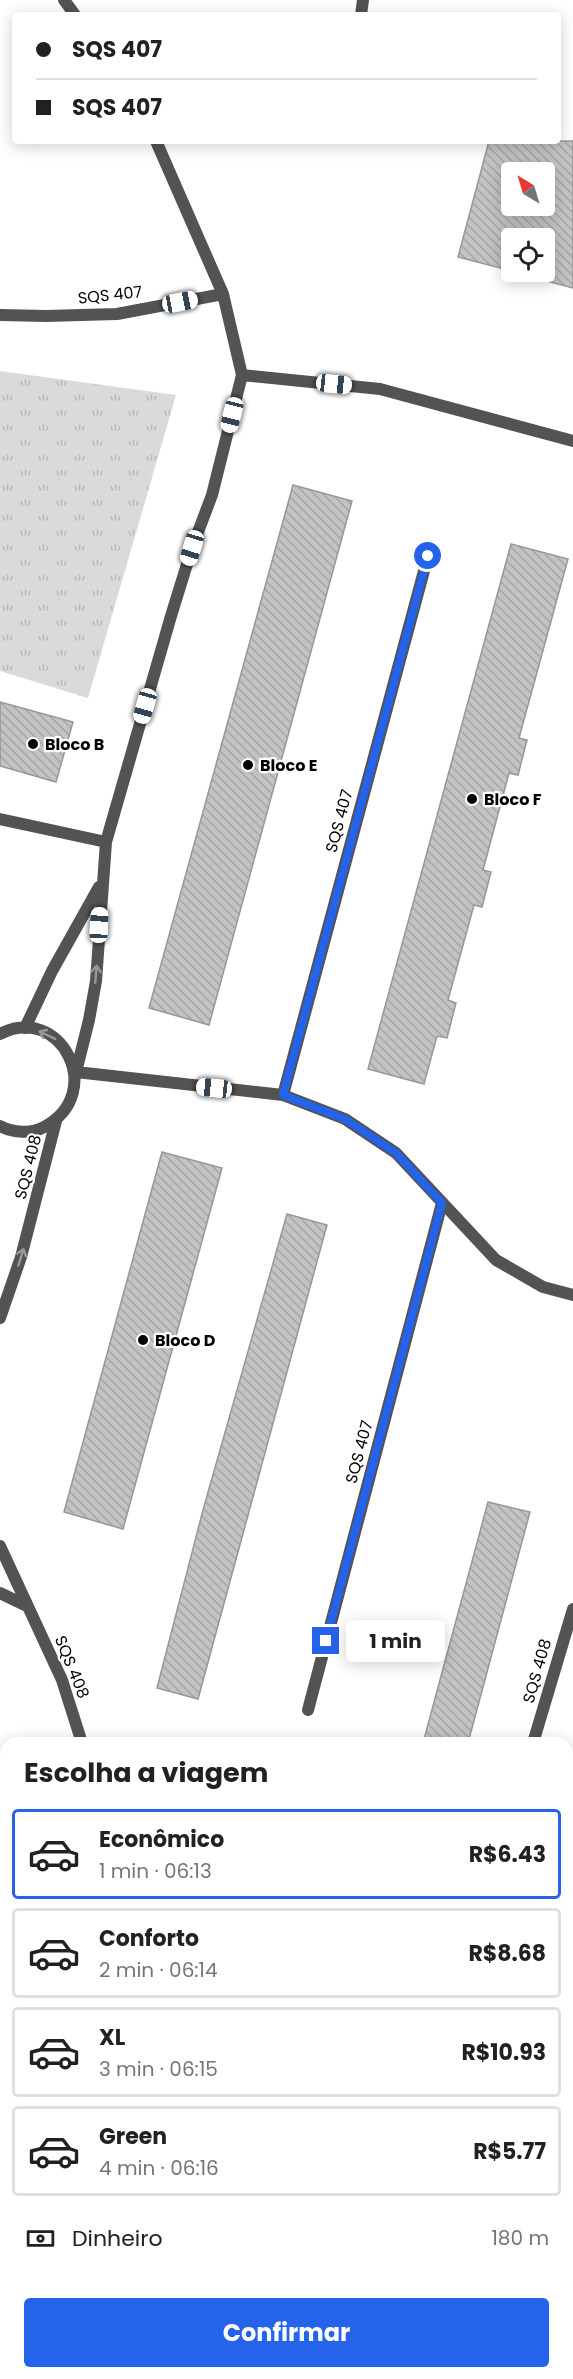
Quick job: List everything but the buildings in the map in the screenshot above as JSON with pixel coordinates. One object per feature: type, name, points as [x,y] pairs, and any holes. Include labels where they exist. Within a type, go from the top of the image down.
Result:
[{"type":"street","points":[[76,1072],[96,981],[106,842],[171,616],[192,548],[212,495],[242,375],[223,294],[157,144]]},
{"type":"street","name":"SQS 407","points":[[0,315],[117,314],[223,294]]},
{"type":"street","points":[[242,375],[380,389],[573,441]]},
{"type":"street","name":"SQS 407","points":[[283,1095],[428,556]]},
{"type":"street","points":[[0,819],[106,842]]},
{"type":"street","points":[[25,1028],[52,971],[102,883]]},
{"type":"street","points":[[0,1034],[7,1030],[25,1028],[43,1031],[58,1041],[70,1055],[76,1072]]},
{"type":"street","points":[[76,1072],[283,1095],[345,1119],[396,1153],[496,1260],[543,1287],[573,1295]]},
{"type":"street","name":"SQS 408","points":[[0,1318],[5,1287],[30,1225],[56,1121],[68,1108],[74,1091],[76,1072]]},
{"type":"street","points":[[0,1126],[22,1132],[39,1130],[56,1121]]},
{"type":"street","name":"SQS 407","points":[[308,1710],[442,1203]]},
{"type":"street","name":"SQS 408","points":[[0,1546],[62,1680],[80,1737]]},
{"type":"street","points":[[0,1593],[27,1606]]},
{"type":"street","name":"SQS 408","points":[[535,1737],[573,1609]]},
{"type":"green space","points":[[0,371],[176,395],[88,698],[0,671]]},
{"type":"place","name":"Bloco B","points":[[33,744]]},
{"type":"place","name":"Bloco E","points":[[248,765]]},
{"type":"place","name":"Bloco F","points":[[472,799]]},
{"type":"place","name":"Bloco D","points":[[143,1340]]},
{"type":"route","points":[[326,1641],[442,1203],[396,1153],[345,1119],[283,1095],[428,556]]}]
